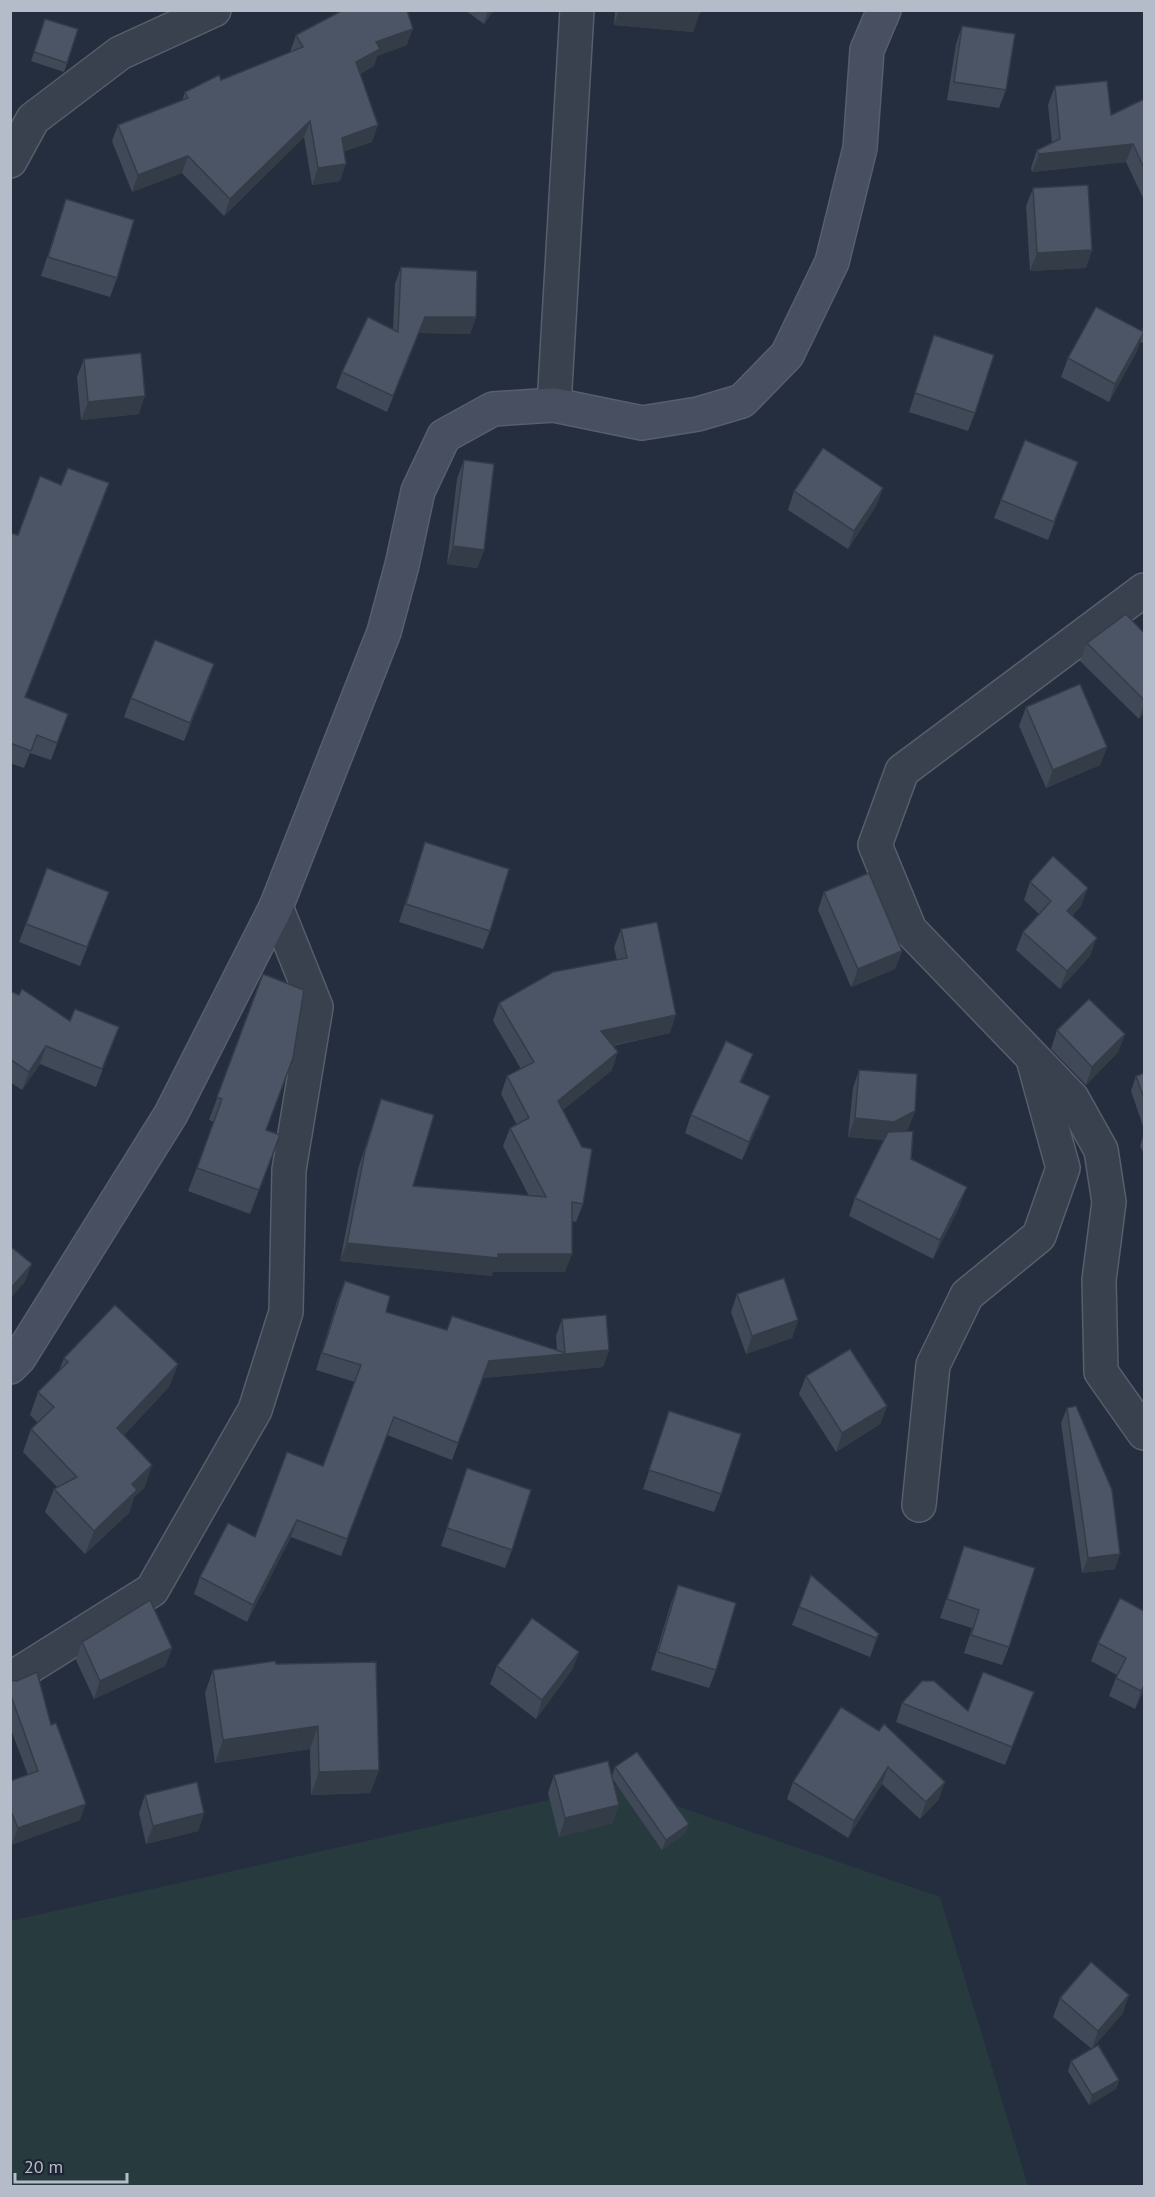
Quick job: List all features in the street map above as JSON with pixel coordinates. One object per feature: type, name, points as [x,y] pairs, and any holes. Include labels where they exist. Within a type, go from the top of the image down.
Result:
[{"type":"main road","points":[[10,1366],[19,1358],[32,1338],[171,1114],[276,907],[384,632],[418,491],[444,436],[493,409],[554,405],[642,423],[698,414],[742,401],[787,355],[832,262],[860,148],[867,50],[884,10]]},
{"type":"street","points":[[10,161],[33,119],[120,53],[214,10]]},
{"type":"street","points":[[554,405],[577,10]]},
{"type":"street","points":[[1144,590],[902,771],[875,845],[910,930],[1072,1098],[1101,1150],[1109,1202],[1099,1280],[1101,1372],[1144,1433]]},
{"type":"street","points":[[10,1679],[152,1590],[255,1410],[286,1312],[289,1170],[316,1007],[276,907]]},
{"type":"street","points":[[919,1505],[933,1365],[968,1295],[1039,1236],[1063,1168],[1032,1055]]},
{"type":"green space","points":[[616,1785],[940,1897],[1028,2186],[11,2186],[10,1921]]},
{"type":"building","points":[[343,10],[407,10],[413,29],[376,42],[380,49],[356,62],[378,125],[342,138],[346,164],[318,168],[310,121],[230,199],[188,156],[138,175],[118,125],[188,98],[185,92],[219,75],[221,80],[303,47],[296,35]]},
{"type":"building","points":[[666,10],[700,10],[700,13]]},
{"type":"building","points":[[45,19],[78,29],[67,63],[34,52]]},
{"type":"building","points":[[962,26],[1015,34],[1006,90],[954,82]]},
{"type":"building","points":[[1107,81],[1111,115],[1144,99],[1144,168],[1133,144],[1039,154],[1037,150],[1060,139],[1055,86]]},
{"type":"building","points":[[1088,185],[1092,250],[1037,253],[1033,188]]},
{"type":"building","points":[[66,199],[134,220],[117,278],[48,257]]},
{"type":"building","points":[[401,267],[477,271],[476,317],[425,317],[393,396],[342,372],[368,317],[398,332]]},
{"type":"building","points":[[1096,307],[1144,332],[1115,384],[1068,358]]},
{"type":"building","points":[[934,335],[994,355],[975,413],[915,393]]},
{"type":"building","points":[[141,353],[145,396],[88,402],[84,359]]},
{"type":"building","points":[[1025,440],[1078,462],[1054,522],[1001,500]]},
{"type":"building","points":[[823,448],[883,488],[854,531],[794,491]]},
{"type":"building","points":[[464,460],[494,464],[484,550],[453,546]]},
{"type":"building","points":[[68,468],[109,483],[25,697],[68,714],[57,743],[37,735],[31,751],[10,743],[10,533],[18,535],[40,476],[61,485]]},
{"type":"building","points":[[1126,614],[1144,633],[1144,700],[1087,643]]},
{"type":"building","points":[[155,640],[214,664],[190,723],[131,698]]},
{"type":"building","points":[[1080,684],[1107,747],[1053,770],[1026,707]]},
{"type":"building","points":[[425,842],[509,869],[490,931],[406,904]]},
{"type":"building","points":[[1053,856],[1088,888],[1067,911],[1097,938],[1067,971],[1023,932],[1051,901],[1030,882]]},
{"type":"building","points":[[47,868],[109,892],[87,947],[26,924]]},
{"type":"building","points":[[869,873],[902,951],[858,969],[824,892]]},
{"type":"building","points":[[657,922],[676,1015],[601,1031],[618,1052],[558,1101],[582,1147],[592,1149],[583,1204],[572,1202],[572,1254],[498,1254],[498,1258],[347,1243],[365,1151],[381,1099],[434,1115],[413,1186],[546,1197],[510,1128],[529,1118],[507,1076],[534,1062],[499,1003],[553,972],[627,958],[621,929]]},
{"type":"building","points":[[263,974],[304,990],[293,1058],[266,1130],[280,1135],[259,1190],[197,1168],[222,1099],[217,1097]]},
{"type":"building","points":[[22,989],[70,1021],[75,1009],[119,1027],[102,1069],[46,1046],[29,1072],[10,1059],[10,991],[19,995]]},
{"type":"building","points":[[1089,999],[1125,1034],[1092,1067],[1057,1030]]},
{"type":"building","points":[[726,1041],[753,1054],[740,1082],[770,1096],[749,1142],[691,1115]]},
{"type":"building","points":[[859,1070],[917,1074],[915,1111],[894,1122],[855,1118]]},
{"type":"building","points":[[1144,1073],[1144,1098],[1136,1076]]},
{"type":"building","points":[[913,1131],[911,1159],[967,1187],[940,1240],[855,1198],[888,1132]]},
{"type":"building","points":[[10,1246],[32,1264],[10,1289]]},
{"type":"building","points":[[784,1278],[798,1320],[752,1336],[737,1294]]},
{"type":"building","points":[[345,1281],[390,1296],[386,1312],[447,1330],[452,1316],[565,1353],[562,1319],[606,1315],[609,1350],[489,1361],[458,1443],[394,1417],[347,1539],[297,1520],[253,1605],[200,1577],[228,1523],[255,1537],[287,1452],[323,1466],[361,1365],[322,1353]]},
{"type":"building","points":[[115,1305],[178,1364],[117,1428],[152,1465],[132,1484],[137,1490],[94,1531],[54,1489],[77,1477],[31,1429],[54,1407],[38,1392],[68,1362],[64,1358]]},
{"type":"building","points":[[850,1349],[887,1406],[842,1433],[806,1376]]},
{"type":"building","points":[[1076,1406],[1112,1490],[1120,1554],[1088,1558],[1067,1408]]},
{"type":"building","points":[[669,1411],[741,1434],[721,1494],[649,1470]]},
{"type":"building","points":[[467,1468],[531,1490],[512,1550],[447,1528]]},
{"type":"building","points":[[964,1546],[1035,1568],[1009,1647],[971,1635],[979,1610],[947,1599]]},
{"type":"building","points":[[811,1575],[879,1634],[876,1638],[799,1607]]},
{"type":"building","points":[[678,1585],[736,1603],[716,1670],[658,1652]]},
{"type":"building","points":[[1120,1598],[1144,1611],[1144,1685],[1141,1691],[1116,1678],[1126,1658],[1098,1643]]},
{"type":"building","points":[[150,1600],[172,1648],[100,1681],[82,1642]]},
{"type":"building","points":[[532,1618],[579,1652],[542,1700],[497,1666]]},
{"type":"building","points":[[275,1661],[276,1664],[376,1662],[379,1770],[319,1772],[318,1726],[223,1740],[213,1670]]},
{"type":"building","points":[[37,1672],[51,1725],[56,1723],[86,1804],[18,1828],[10,1809],[10,1781],[38,1771],[10,1693],[10,1680],[17,1681]]},
{"type":"building","points":[[983,1672],[1034,1692],[1012,1747],[902,1703],[922,1681],[934,1681],[968,1711]]},
{"type":"building","points":[[841,1707],[879,1731],[884,1724],[945,1782],[926,1802],[888,1767],[854,1821],[793,1782]]},
{"type":"building","points":[[637,1752],[689,1824],[666,1840],[615,1767]]},
{"type":"building","points":[[608,1761],[619,1805],[565,1818],[554,1775]]},
{"type":"building","points":[[197,1782],[204,1813],[153,1826],[145,1795]]},
{"type":"building","points":[[1091,1962],[1129,1995],[1098,2031],[1060,1998]]},
{"type":"building","points":[[1098,2045],[1119,2080],[1092,2095],[1071,2061]]}]
